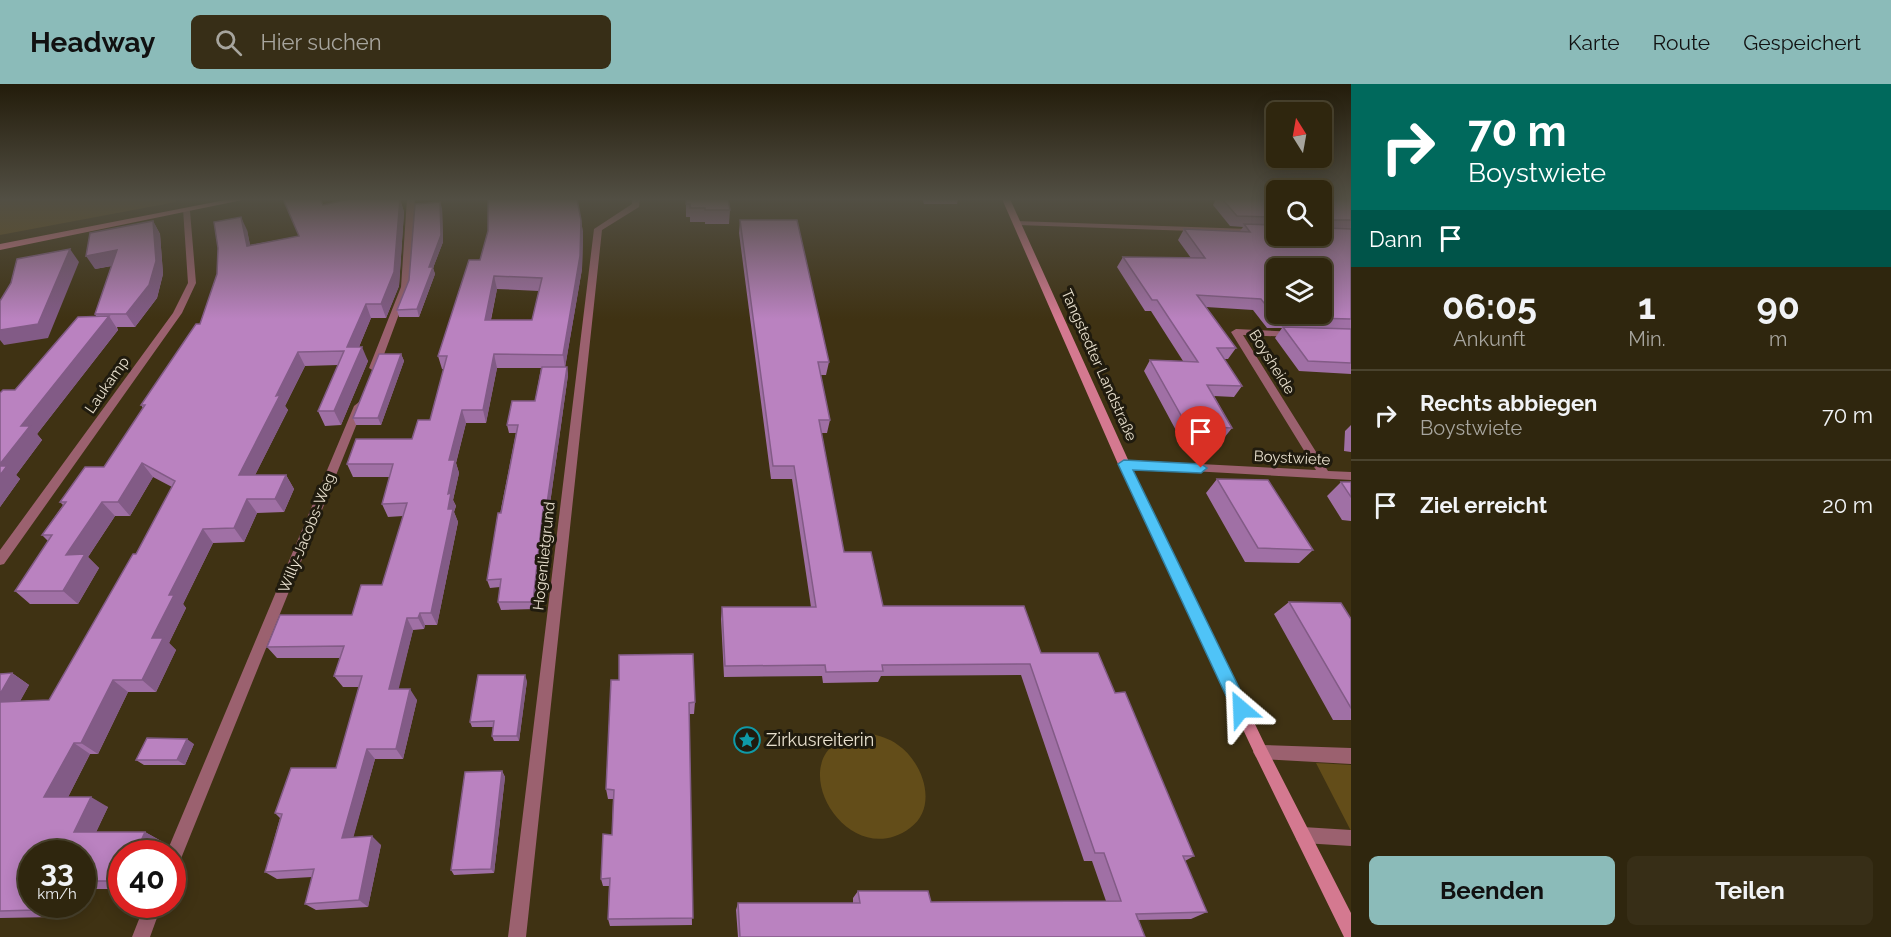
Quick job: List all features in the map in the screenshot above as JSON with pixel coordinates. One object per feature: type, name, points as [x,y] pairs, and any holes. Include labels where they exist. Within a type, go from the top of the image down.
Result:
[{"type":"street","points":[[0,247],[42,239]]},
{"type":"street","name":"Laukamp","points":[[0,560],[177,313],[192,283],[188,239]]},
{"type":"street","name":"Willy-Jacobs-Weg","points":[[180,840],[367,386],[405,287],[408,239]]},
{"type":"street","name":"Hogenlietgrund","points":[[517,937],[597,239]]},
{"type":"street","name":"Tangstedter Landstraße","points":[[1025,239],[1124,464],[1351,932]]},
{"type":"street","name":"Boysheide","points":[[1305,334],[1236,332],[1325,475]]},
{"type":"street","name":"Boystwiete","points":[[1124,464],[1351,476]]},
{"type":"street","points":[[1262,752],[1351,756]]},
{"type":"street","points":[[1303,835],[1351,838]]},
{"type":"street","points":[[141,937],[148,918]]},
{"type":"shaded area","points":[[869,733],[891,741],[907,753],[920,773],[926,797],[919,819],[910,828],[885,839],[861,835],[841,821],[826,802],[820,779],[824,757],[839,741]]},
{"type":"shaded area","points":[[1316,763],[1351,765],[1351,831]]},
{"type":"building","points":[[89,239],[154,239],[156,261],[149,285],[126,314],[95,314],[117,250],[86,256]]},
{"type":"building","points":[[217,239],[246,239],[247,246],[284,239],[397,239],[394,272],[381,304],[366,304],[347,347],[362,347],[334,411],[318,411],[344,351],[298,352],[276,396],[280,395],[239,475],[286,475],[275,499],[247,499],[234,528],[203,529],[169,595],[174,595],[152,638],[163,638],[142,680],[113,680],[81,743],[74,743],[44,797],[91,797],[74,832],[145,832],[141,840],[108,840],[108,881],[96,881],[96,840],[18,840],[18,910],[0,911],[0,702],[49,700],[133,554],[136,554],[175,481],[142,463],[118,502],[102,502],[66,555],[85,554],[63,591],[15,591],[52,535],[42,535],[66,502],[60,502],[85,467],[104,467],[145,405],[141,405],[196,324],[200,324],[217,274]]},
{"type":"building","points":[[412,239],[440,239],[429,267],[433,267],[417,309],[397,310],[409,280]]},
{"type":"building","points":[[486,239],[580,239],[580,256],[563,355],[494,354],[483,410],[462,410],[449,460],[455,460],[448,494],[451,493],[448,509],[453,509],[431,613],[420,613],[418,618],[407,618],[389,689],[410,689],[396,749],[367,749],[342,838],[372,836],[359,900],[305,904],[314,869],[265,872],[282,814],[275,813],[291,768],[336,768],[362,676],[334,676],[344,646],[267,647],[280,615],[352,615],[361,585],[382,585],[407,503],[382,504],[393,464],[347,464],[356,439],[412,439],[418,420],[430,420],[447,356],[438,356],[469,260],[480,260]],"holes":[[[494,276],[542,278],[532,320],[485,320]]]},
{"type":"building","points":[[743,239],[801,239],[829,362],[818,362],[830,420],[819,420],[844,552],[871,552],[883,606],[1024,606],[1041,653],[1098,653],[1115,693],[1125,692],[1194,856],[1183,856],[1207,912],[1136,914],[1145,937],[740,937],[738,903],[860,903],[858,891],[928,891],[931,902],[1121,901],[1104,853],[1095,853],[1030,664],[882,665],[883,671],[826,672],[825,665],[725,666],[722,607],[816,607],[794,466],[773,466]]},
{"type":"building","points":[[1191,239],[1266,239],[1266,246],[1332,246],[1332,239],[1351,239],[1351,319],[1332,318],[1332,258],[1266,258],[1266,305],[1261,299],[1197,295],[1236,348],[1217,348],[1242,386],[1207,385],[1232,428],[1187,426],[1150,360],[1198,362],[1157,300],[1152,300],[1123,257],[1205,258]]},
{"type":"building","points":[[70,249],[38,324],[0,330],[0,301],[11,283],[17,259]]},
{"type":"building","points":[[109,316],[21,426],[30,426],[0,464],[0,393],[3,390],[15,390],[78,317]]},
{"type":"building","points":[[1283,327],[1351,329],[1351,363],[1308,361]]},
{"type":"building","points":[[379,354],[401,354],[378,418],[353,418]]},
{"type":"building","points":[[542,367],[567,367],[546,510],[543,510],[533,602],[498,602],[501,579],[487,580],[498,513],[501,513],[518,425],[507,425],[512,401],[535,401]]},
{"type":"building","points":[[0,466],[7,466],[0,475]]},
{"type":"building","points":[[1217,479],[1268,480],[1313,550],[1258,548]]},
{"type":"building","points":[[1341,482],[1351,482],[1351,497]]},
{"type":"building","points":[[1289,602],[1341,603],[1351,619],[1351,708]]},
{"type":"building","points":[[693,654],[695,702],[689,703],[693,918],[608,919],[610,878],[601,879],[603,834],[612,835],[614,790],[606,789],[611,680],[619,680],[619,655]]},
{"type":"building","points":[[12,673],[0,694],[0,674]]},
{"type":"building","points":[[478,675],[525,675],[517,736],[492,736],[494,721],[470,722]]},
{"type":"building","points":[[147,738],[187,739],[177,760],[136,760]]},
{"type":"building","points":[[502,771],[491,869],[451,870],[465,772]]},
{"type":"place","name":"Zirkusreiterin","points":[[747,740]]},
{"type":"route","points":[[1201,468],[1124,464],[1241,709]]}]
